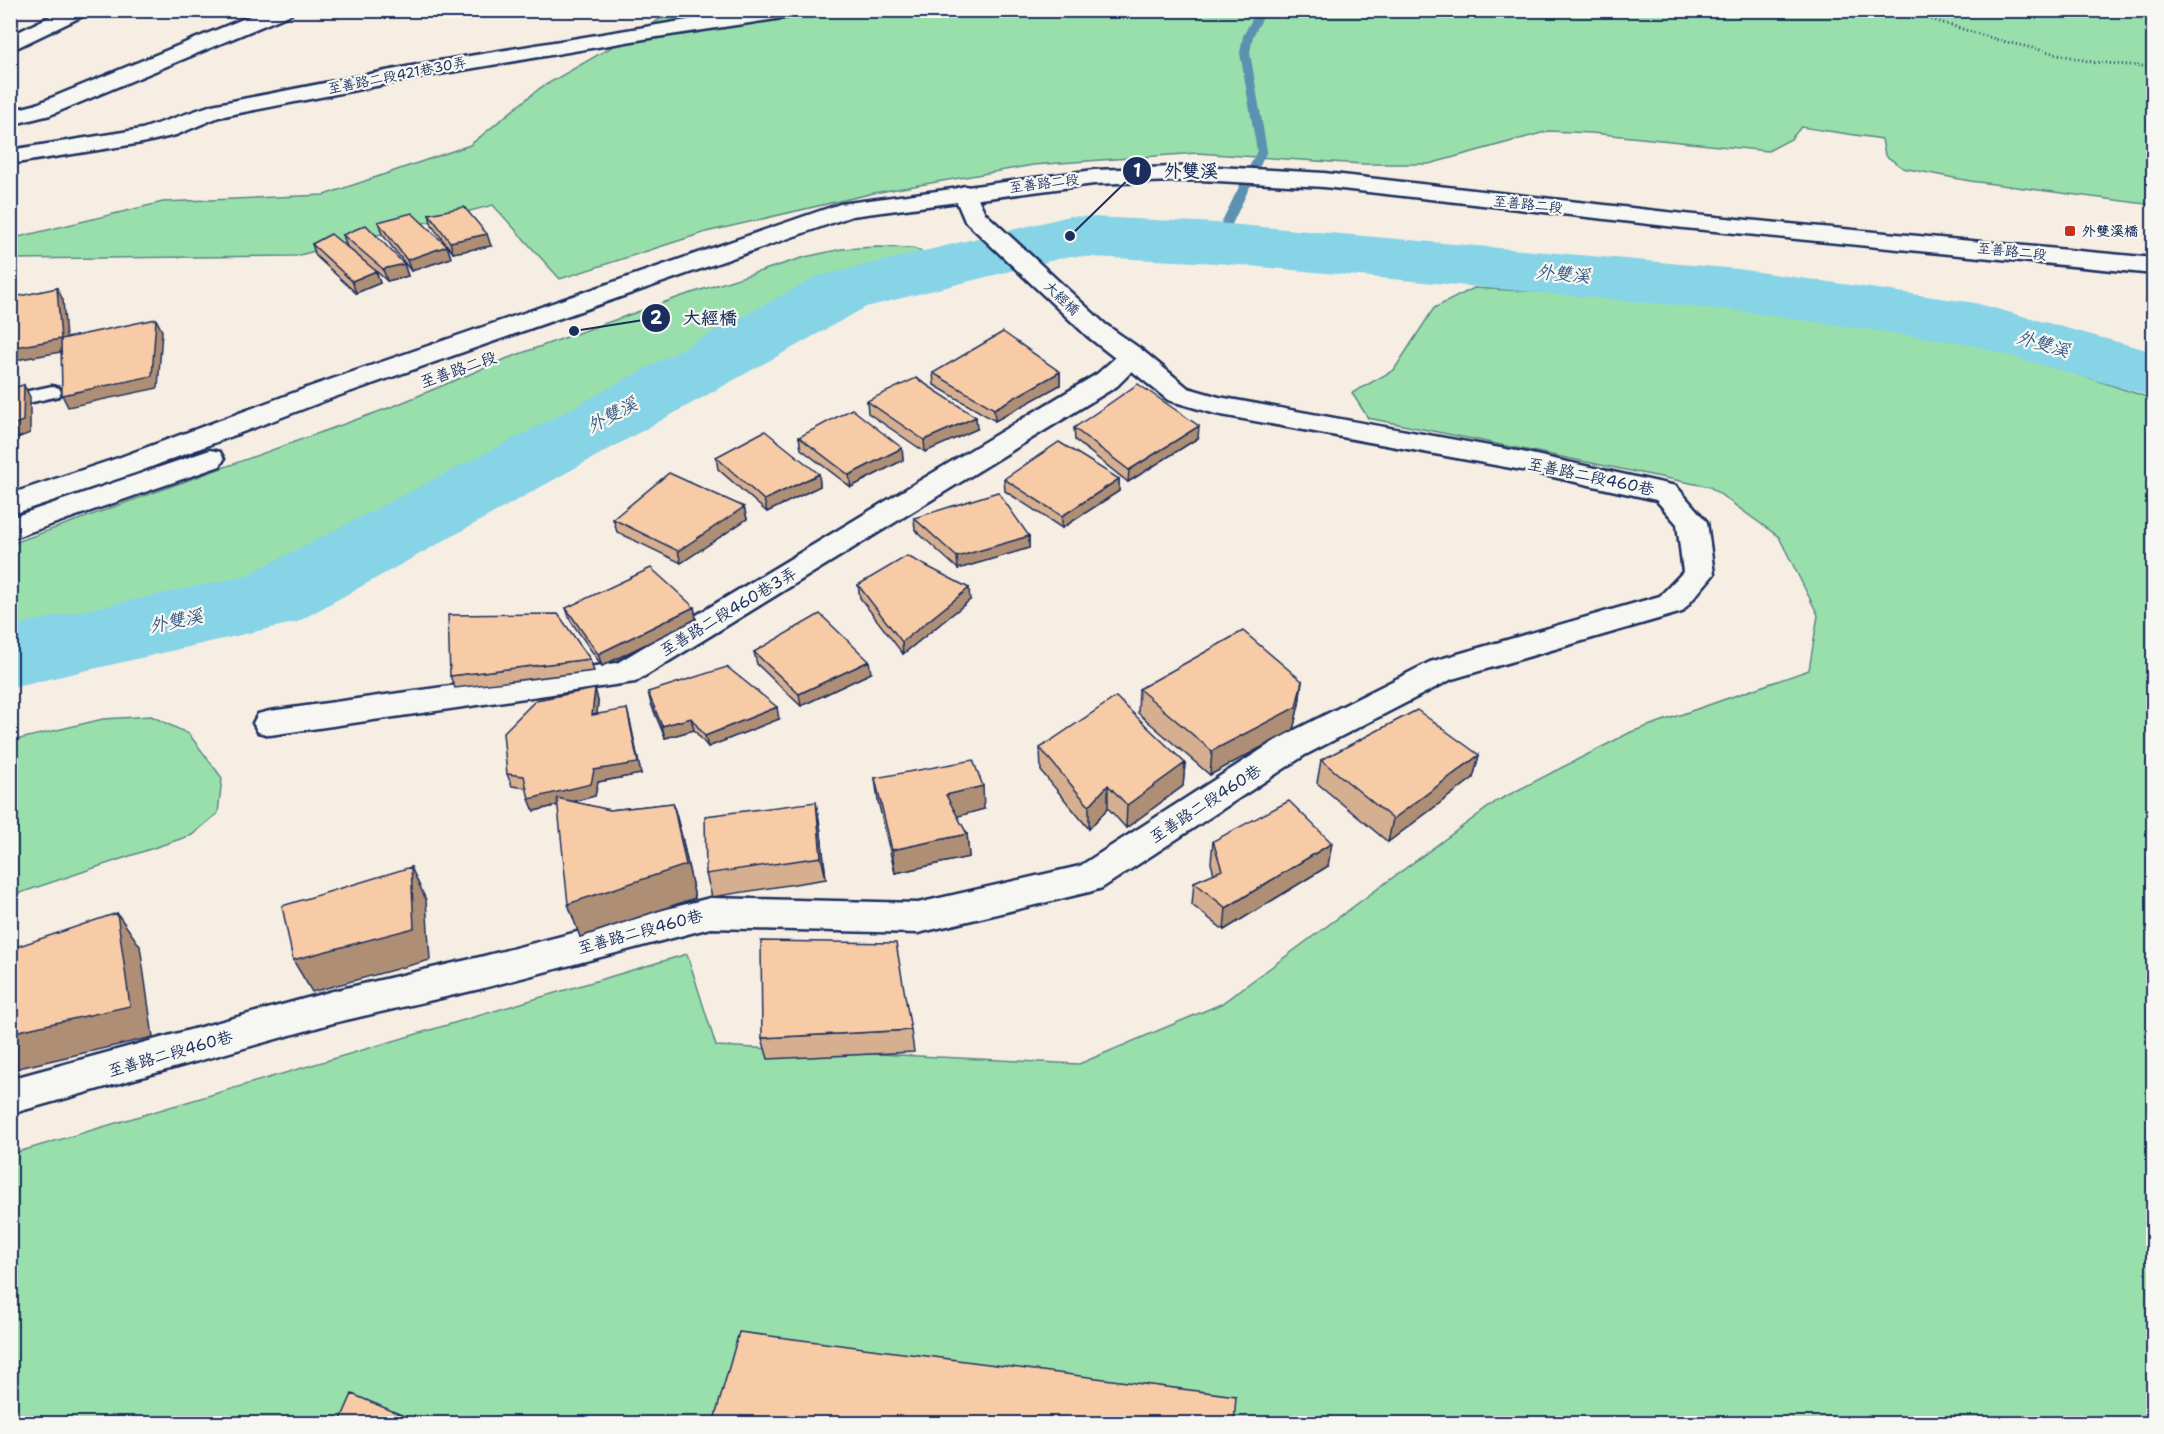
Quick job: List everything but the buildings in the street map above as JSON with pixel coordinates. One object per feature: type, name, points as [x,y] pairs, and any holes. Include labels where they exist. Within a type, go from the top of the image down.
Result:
[{"type":"street","points":[[10,45],[80,10]]},
{"type":"street","points":[[10,118],[42,110],[284,10]]},
{"type":"street","name":"至善路二段421巷30弄","points":[[10,157],[164,132],[192,124],[212,112],[456,64],[668,27],[789,11]]},
{"type":"street","points":[[10,144],[42,141],[183,110],[212,112]]},
{"type":"street","name":"至善路二段","points":[[10,504],[128,465],[322,393],[849,209],[903,204],[970,205],[1094,177],[1200,173],[1312,180],[1684,221],[2154,266]]},
{"type":"street","name":"至善路二段","points":[[10,530],[139,486],[336,411],[864,228],[886,218],[903,204]]},
{"type":"street","name":"大經橋","points":[[970,205],[1096,330]]},
{"type":"street","name":"至善路二段460巷","points":[[10,1097],[333,1007],[492,970],[710,913],[918,918],[1089,878],[1293,746],[1442,669],[1671,604],[1699,574],[1692,522],[1666,493],[1522,461],[1216,405],[1178,394],[1133,356],[1096,330]]},
{"type":"street","name":"至善路二段460巷3弄","points":[[270,723],[624,674],[1107,380],[1133,356]]},
{"type":"lane","points":[[10,401],[52,393]]},
{"type":"path","points":[[1902,10],[1998,40],[2092,62],[2154,67]]},
{"type":"green space","points":[[674,11],[2153,11],[2153,205],[1970,181],[1903,168],[1885,155],[1882,139],[1801,127],[1791,139],[1768,151],[1592,133],[1549,131],[1429,164],[1362,164],[1197,153],[1033,165],[874,193],[706,232],[560,279],[493,205],[296,256],[11,259],[10,239],[163,202],[324,195],[470,145],[540,88]]},
{"type":"green space","points":[[913,248],[923,252],[925,258],[913,264],[841,278],[643,379],[368,525],[235,589],[11,637],[11,544],[394,406],[508,358],[682,296],[805,257],[842,249]]},
{"type":"green space","points":[[1474,288],[1626,297],[1959,335],[2153,399],[2153,1423],[11,1424],[11,1154],[687,954],[716,1046],[1079,1064],[1221,1004],[1497,801],[1631,732],[1809,670],[1818,615],[1779,537],[1710,487],[1368,418],[1352,393],[1394,370],[1434,308]]},
{"type":"green space","points":[[151,716],[189,734],[222,778],[218,813],[192,835],[11,896],[11,741],[103,719]]},
{"type":"waterway","points":[[1217,243],[1262,151],[1245,53],[1248,36],[1263,10]]},
{"type":"waterway","name":"外雙溪","points":[[10,657],[267,601],[567,442],[841,292],[1070,236],[1217,243],[1738,290],[1975,324],[2154,375]]},
{"type":"place","name":"外雙溪橋","points":[[2070,231]]},
{"type":"place","name":"外雙溪","points":[[1070,236]]},
{"type":"place","name":"大經橋","points":[[574,331]]}]
